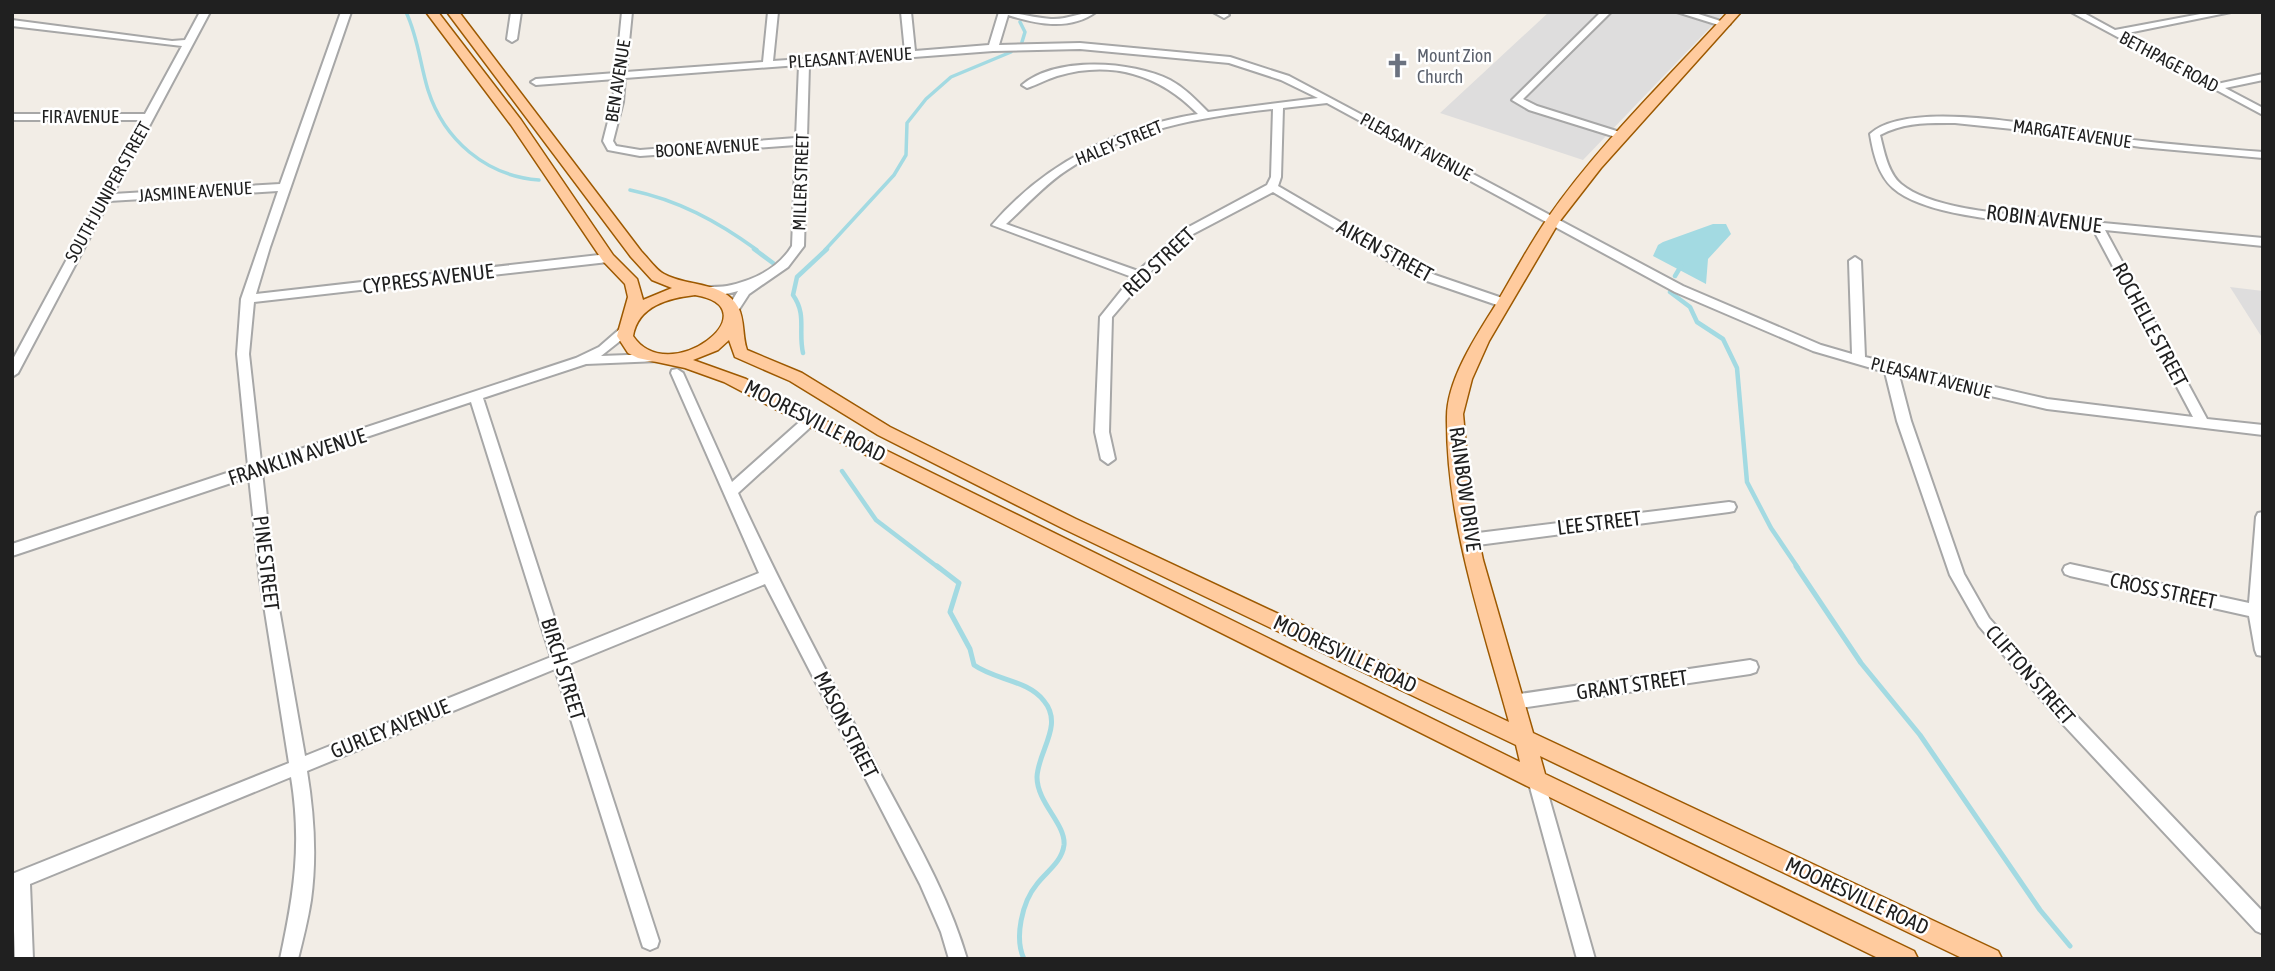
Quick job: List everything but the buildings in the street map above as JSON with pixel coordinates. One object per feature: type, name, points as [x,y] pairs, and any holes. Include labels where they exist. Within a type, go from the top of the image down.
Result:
[{"type":"main road","points":[[432,12],[516,123],[608,258],[634,286],[636,297],[629,323]]},
{"type":"main road","points":[[453,12],[636,254],[657,277],[723,298],[733,314],[727,332],[711,347],[687,356],[658,358]]},
{"type":"main road","name":"RAINBOW DRIVE","points":[[1536,780],[1470,540],[1462,502],[1455,414],[1464,379],[1481,341],[1553,221],[1596,165],[1730,18]]},
{"type":"main road","points":[[629,323],[654,299],[698,291]]},
{"type":"main road","name":"MOORESVILLE ROAD","points":[[733,314],[737,346],[745,356],[809,384],[884,431],[1070,524],[1990,959]]},
{"type":"main road","name":"MOORESVILLE ROAD","points":[[629,323],[627,340],[632,348],[730,378],[1536,780],[1900,957]]},
{"type":"street","name":"SOUTH JUNIPER STREET","points":[[12,373],[205,12]]},
{"type":"street","name":"PINE STREET","points":[[289,959],[302,900],[306,844],[299,766],[267,580],[243,354],[243,326],[247,299],[346,12]]},
{"type":"street","points":[[512,39],[516,12]]},
{"type":"street","name":"BEN AVENUE","points":[[612,148],[608,141],[622,76],[627,12]]},
{"type":"street","points":[[768,65],[773,12]]},
{"type":"street","points":[[906,12],[910,54]]},
{"type":"street","points":[[993,48],[1006,12],[1053,23],[1074,20],[1092,12]]},
{"type":"street","points":[[1607,12],[1520,94],[1517,100],[1622,136]]},
{"type":"street","points":[[1681,12],[1730,18]]},
{"type":"street","name":"BETHPAGE ROAD","points":[[2075,12],[2263,112]]},
{"type":"street","points":[[2113,33],[2227,12]]},
{"type":"street","points":[[12,23],[172,44],[190,43]]},
{"type":"street","name":"PLEASANT AVENUE","points":[[536,82],[993,48],[1080,46],[1230,60],[1275,74],[1329,100],[1697,298],[1807,344],[1892,369],[2048,404],[2263,430]]},
{"type":"street","name":"MILLER STREET","points":[[733,314],[739,295],[756,281],[786,264],[798,246],[804,62]]},
{"type":"street","points":[[1027,85],[1042,76],[1065,70],[1090,67],[1128,71],[1162,80],[1181,91],[1206,116]]},
{"type":"street","points":[[2215,87],[2263,77]]},
{"type":"street","name":"HALEY STREET","points":[[1141,276],[998,225],[1065,165],[1142,130],[1206,116],[1329,100]]},
{"type":"street","points":[[1272,187],[1276,177],[1278,106]]},
{"type":"street","name":"FIR AVENUE","points":[[12,117],[149,117]]},
{"type":"street","name":"MARGATE AVENUE","points":[[1882,127],[1903,123],[1984,122],[2125,143],[2263,155]]},
{"type":"street","name":"ROBIN AVENUE","points":[[1882,127],[1875,134],[1877,147],[1890,177],[1907,193],[1934,202],[1973,211],[2263,243]]},
{"type":"street","name":"BOONE AVENUE","points":[[612,148],[640,153],[802,141]]},
{"type":"street","name":"JASMINE AVENUE","points":[[105,198],[286,187]]},
{"type":"street","name":"RED STREET","points":[[1108,460],[1102,432],[1105,323],[1112,307],[1141,276],[1198,225],[1263,194],[1272,187]]},
{"type":"street","name":"AIKEN STREET","points":[[1272,187],[1406,266],[1441,282],[1504,303]]},
{"type":"street","name":"ROCHELLE STREET","points":[[2097,226],[2203,423]]},
{"type":"street","name":"CYPRESS AVENUE","points":[[247,299],[608,258]]},
{"type":"street","points":[[1855,261],[1859,360]]},
{"type":"street","name":"MILLER STREET","points":[[698,291],[724,291],[756,281]]},
{"type":"street","name":"FRANKLIN AVENUE","points":[[12,550],[581,361],[603,350],[629,323]]},
{"type":"street","name":"FRANKLIN AVENUE","points":[[581,361],[658,358]]},
{"type":"street","name":"CLIFTON STREET","points":[[1892,369],[1904,421],[1957,575],[1984,622],[2065,715],[2263,925]]},
{"type":"street","name":"MASON STREET","points":[[677,373],[768,576],[926,878],[950,931],[958,959]]},
{"type":"street","name":"BIRCH STREET","points":[[476,397],[540,594],[558,661],[603,790],[650,941]]},
{"type":"street","points":[[730,492],[810,420]]},
{"type":"street","name":"LEE STREET","points":[[1470,540],[1729,507]]},
{"type":"street","points":[[2263,517],[2256,611],[2263,650]]},
{"type":"street","name":"CROSS STREET","points":[[2070,570],[2256,611]]},
{"type":"street","name":"GURLEY AVENUE","points":[[17,882],[768,576]]},
{"type":"street","name":"GRANT STREET","points":[[1513,702],[1750,667]]},
{"type":"street","name":"RAINBOW DRIVE","points":[[1536,780],[1586,959]]},
{"type":"street","points":[[17,882],[24,959]]},
{"type":"shaded area","points":[[1549,12],[1725,12],[1583,160],[1440,113]]},
{"type":"shaded area","points":[[2230,287],[2263,291],[2263,339]]},
{"type":"water","points":[[1713,224],[1726,224],[1731,234],[1708,259],[1706,284],[1653,256],[1658,245],[1663,242]]},
{"type":"waterway","points":[[406,12],[435,108],[456,139],[485,163],[520,177],[539,180]]},
{"type":"waterway","points":[[1020,22],[1025,32],[1022,42]]},
{"type":"waterway","points":[[825,250],[894,175],[906,155],[907,123],[926,99],[951,77],[1011,52]]},
{"type":"waterway","points":[[630,190],[648,194],[696,213],[757,250]]},
{"type":"waterway","points":[[754,249],[773,263]]},
{"type":"waterway","points":[[803,353],[800,309],[793,295],[797,277],[827,249]]},
{"type":"waterway","points":[[1675,276],[1681,266]]},
{"type":"waterway","points":[[1670,292],[1690,307],[1697,322],[1723,339],[1737,368],[1747,482],[1771,528],[1798,568]]},
{"type":"waterway","points":[[842,471],[876,520],[939,568]]},
{"type":"waterway","points":[[937,566],[959,583],[950,612],[970,649],[974,665],[1037,694],[1044,701],[1051,719],[1051,729],[1038,767],[1038,787],[1061,829],[1064,845],[1057,862],[1027,900],[1020,931],[1024,959]]},
{"type":"waterway","points":[[1796,566],[1861,663],[1920,735],[2040,910],[2070,946]]},
{"type":"place","name":"Mount Zion Church","points":[[1397,66]]}]
